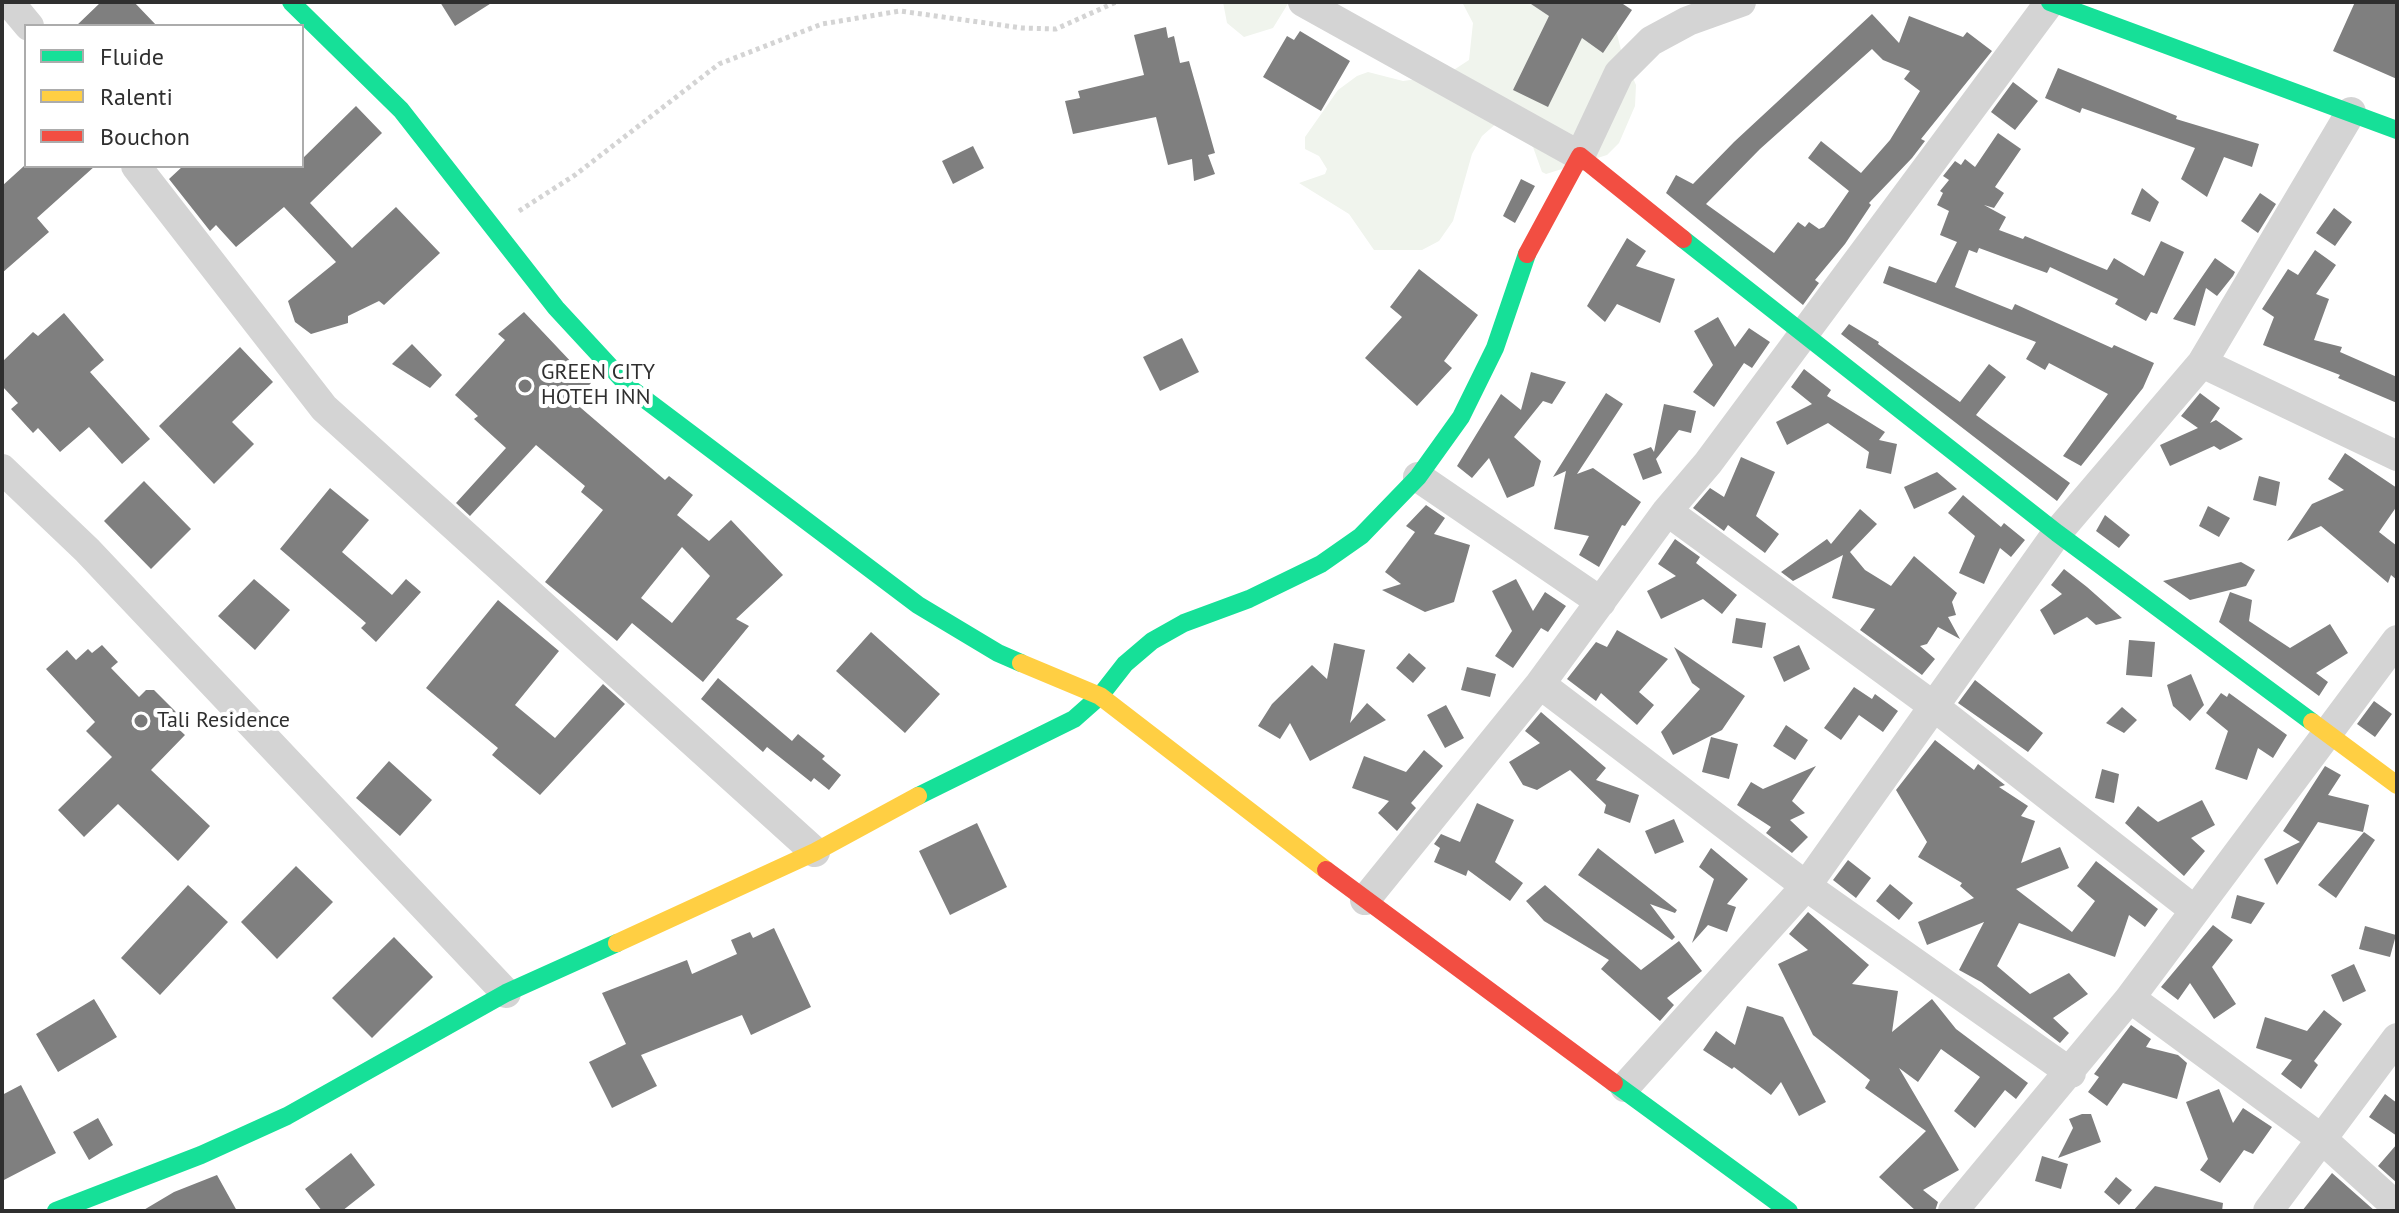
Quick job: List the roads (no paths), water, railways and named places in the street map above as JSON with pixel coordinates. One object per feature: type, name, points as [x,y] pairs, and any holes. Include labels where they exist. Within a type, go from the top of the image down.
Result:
[{"type":"street","points":[[9,2],[27,24]]},
{"type":"street","points":[[291,2],[401,110],[556,308],[630,388],[918,605],[998,653],[1100,696],[1365,900],[1625,1087],[1789,1211]]},
{"type":"street","points":[[1303,2],[1580,156],[1801,335],[2057,533],[2397,785]]},
{"type":"street","points":[[56,1211],[201,1155],[287,1116],[506,993],[815,852],[962,772],[1074,719],[1100,696],[1125,664],[1152,641],[1184,623],[1249,599],[1321,564],[1361,536],[1418,477],[1461,417],[1495,348],[1528,250],[1580,156],[1619,73],[1686,11],[1741,2]]},
{"type":"street","points":[[1365,900],[1540,684],[1667,511],[1708,463],[1801,335],[1927,173],[2050,2],[2397,130]]},
{"type":"street","points":[[1625,1087],[1806,886],[2057,533],[2202,363],[2351,112]]},
{"type":"street","points":[[138,168],[324,408],[815,852]]},
{"type":"street","points":[[2202,363],[2397,456]]},
{"type":"street","points":[[2,469],[98,562],[506,993]]},
{"type":"street","points":[[1418,477],[1601,602]]},
{"type":"street","points":[[1667,511],[1932,705],[2193,909]]},
{"type":"street","points":[[1953,1211],[2071,1073],[2130,998],[2193,909],[2397,640]]},
{"type":"street","points":[[1540,684],[1806,886],[2071,1073]]},
{"type":"street","points":[[2130,998],[2323,1140],[2397,1207]]},
{"type":"street","points":[[2268,1211],[2397,1038]]},
{"type":"place","name":"GREEN CITY HOTEH INN","points":[[525,386]]},
{"type":"place","name":"Tali Residence","points":[[141,721]]}]
